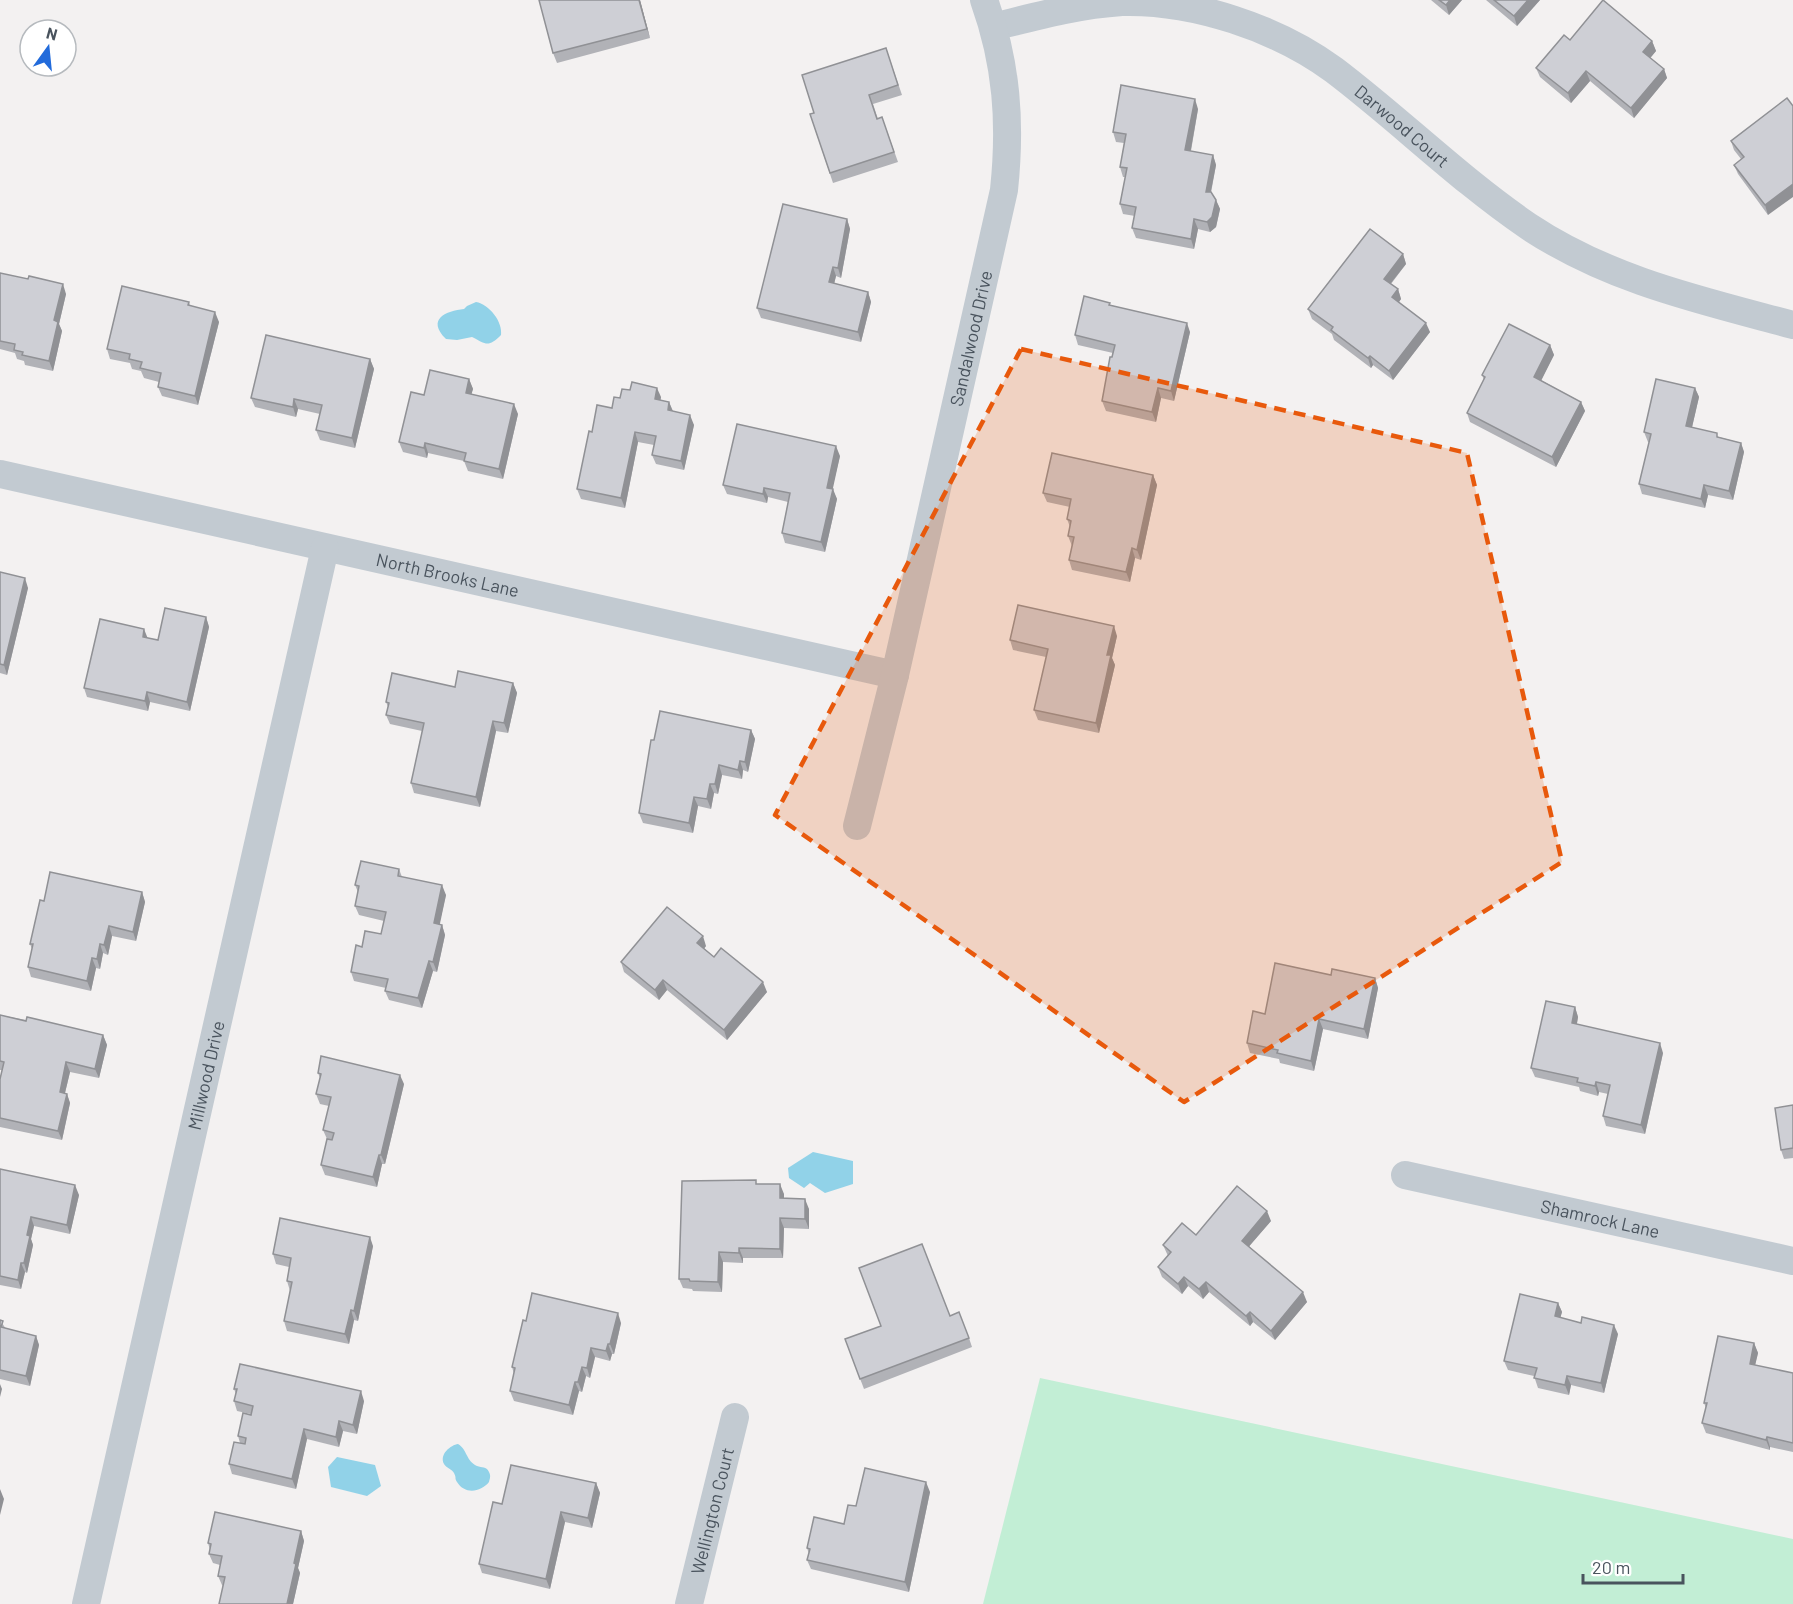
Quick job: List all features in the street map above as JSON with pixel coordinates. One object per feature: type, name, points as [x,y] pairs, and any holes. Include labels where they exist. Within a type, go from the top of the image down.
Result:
[{"type":"street","name":"Sandalwood Drive","points":[[857,826],[894,675],[1004,190],[1008,154],[1007,106],[993,27],[984,0]]},
{"type":"street","name":"Darwood Court","points":[[993,27],[1065,8],[1124,2],[1194,8],[1250,25],[1293,44],[1333,69],[1460,175],[1528,226],[1563,247],[1619,274],[1663,290],[1793,325]]},
{"type":"street","name":"North Brooks Lane","points":[[0,474],[894,675]]},
{"type":"street","name":"Millwood Drive","points":[[86,1604],[325,548]]},
{"type":"street","name":"Shamrock Lane","points":[[1406,1175],[1793,1261]]},
{"type":"street","name":"Wellington Court","points":[[689,1604],[735,1418]]},
{"type":"highlighted area","points":[[1021,349],[1467,453],[1562,862],[1184,1102],[775,815]]},
{"type":"green space","points":[[1040,1378],[1793,1539],[1793,1604],[983,1604]]},
{"type":"water","points":[[476,302],[486,306],[494,314],[500,325],[501,335],[487,344],[472,337],[457,340],[446,339],[438,326],[441,317]]},
{"type":"water","points":[[813,1152],[853,1161],[853,1184],[825,1193],[810,1183],[804,1188],[789,1178],[788,1168]]},
{"type":"water","points":[[458,1444],[473,1464],[488,1470],[489,1482],[482,1488],[473,1491],[464,1489],[457,1482],[453,1472],[444,1464],[444,1454],[449,1448]]},
{"type":"water","points":[[337,1457],[375,1465],[381,1486],[367,1496],[331,1487],[328,1467]]},
{"type":"building","points":[[539,0],[639,0],[647,29],[553,53]]},
{"type":"building","points":[[1439,0],[1450,0],[1446,5]]},
{"type":"building","points":[[1494,0],[1528,0],[1514,16]]},
{"type":"building","points":[[1603,0],[1652,41],[1643,52],[1664,69],[1631,108],[1586,71],[1568,93],[1536,68],[1564,35],[1570,40]]},
{"type":"building","points":[[886,48],[898,85],[869,95],[877,119],[882,117],[894,152],[830,173],[810,114],[814,113],[802,75]]},
{"type":"building","points":[[1121,85],[1195,99],[1185,150],[1213,155],[1206,192],[1211,192],[1216,200],[1212,217],[1207,222],[1194,219],[1191,239],[1132,228],[1136,207],[1120,204],[1127,168],[1120,167],[1126,134],[1113,132]]},
{"type":"building","points":[[1787,98],[1793,106],[1793,184],[1765,205],[1734,165],[1744,157],[1731,141]]},
{"type":"building","points":[[783,204],[847,219],[838,268],[833,267],[829,282],[868,292],[858,332],[757,308]]},
{"type":"building","points":[[1370,229],[1403,254],[1384,279],[1398,289],[1392,297],[1426,323],[1389,371],[1331,330],[1333,327],[1308,309]]},
{"type":"building","points":[[0,273],[28,279],[29,276],[63,284],[54,320],[58,322],[49,361],[22,355],[23,352],[14,350],[15,344],[0,341]]},
{"type":"building","points":[[122,286],[189,302],[188,305],[215,312],[195,396],[158,387],[161,373],[140,368],[142,362],[129,359],[130,354],[107,349]]},
{"type":"building","points":[[1084,296],[1110,303],[1109,305],[1187,323],[1171,391],[1158,388],[1152,412],[1102,401],[1110,357],[1112,357],[1115,345],[1075,335]]},
{"type":"building","points":[[1509,324],[1550,345],[1534,377],[1581,402],[1552,457],[1467,413],[1485,377],[1482,375]]},
{"type":"building","points":[[266,335],[370,359],[352,438],[316,430],[322,405],[294,399],[293,407],[251,398]]},
{"type":"building","points":[[430,370],[469,379],[466,393],[514,404],[499,469],[464,461],[466,453],[425,443],[424,448],[399,442],[411,392],[424,395]]},
{"type":"building","points":[[1656,379],[1695,388],[1686,426],[1717,433],[1717,437],[1741,443],[1729,491],[1704,485],[1701,499],[1639,484],[1651,434],[1644,432]]},
{"type":"building","points":[[632,382],[657,388],[655,399],[669,402],[668,410],[690,415],[681,461],[652,455],[656,436],[635,432],[621,498],[577,489],[597,405],[612,408],[614,397],[620,398],[622,389],[630,390]]},
{"type":"building","points":[[737,424],[836,446],[827,488],[833,489],[821,542],[782,533],[790,493],[764,488],[763,494],[723,485]]},
{"type":"building","points":[[1052,453],[1153,475],[1137,550],[1132,548],[1126,572],[1069,560],[1074,537],[1068,536],[1071,521],[1067,519],[1071,499],[1043,493]]},
{"type":"building","points":[[0,572],[25,578],[4,665],[0,664]]},
{"type":"building","points":[[1018,605],[1114,626],[1107,655],[1111,655],[1096,723],[1034,710],[1048,649],[1010,640]]},
{"type":"building","points":[[165,608],[206,617],[187,702],[147,692],[145,701],[84,688],[100,619],[144,629],[143,637],[158,640]]},
{"type":"building","points":[[458,671],[513,683],[504,723],[493,721],[476,797],[411,783],[424,723],[386,715],[389,703],[386,702],[392,673],[455,687]]},
{"type":"building","points":[[660,711],[751,730],[745,762],[740,761],[738,770],[719,765],[715,784],[710,784],[707,799],[694,797],[689,823],[639,813],[651,740],[654,740]]},
{"type":"building","points":[[361,861],[399,869],[398,876],[442,885],[434,923],[442,925],[433,962],[429,961],[418,998],[385,991],[388,979],[351,972],[356,945],[362,947],[365,931],[381,934],[386,912],[355,906],[359,886],[355,885]]},
{"type":"building","points":[[50,872],[142,892],[133,932],[109,926],[104,945],[100,944],[97,959],[92,958],[87,981],[28,967],[33,944],[30,944],[40,900],[44,901]]},
{"type":"building","points":[[667,907],[703,936],[697,943],[714,957],[721,948],[763,982],[724,1030],[663,980],[655,990],[621,962]]},
{"type":"building","points":[[1275,963],[1331,975],[1332,969],[1375,978],[1364,1029],[1319,1019],[1311,1061],[1247,1043],[1253,1011],[1265,1014]]},
{"type":"building","points":[[1546,1001],[1575,1007],[1572,1023],[1660,1043],[1641,1125],[1603,1116],[1610,1085],[1596,1082],[1595,1086],[1577,1082],[1578,1078],[1531,1068]]},
{"type":"building","points":[[0,1015],[26,1021],[27,1017],[103,1035],[95,1069],[66,1062],[60,1092],[67,1094],[58,1131],[0,1118],[0,1079],[4,1062],[0,1061]]},
{"type":"building","points":[[321,1056],[400,1075],[381,1155],[379,1155],[373,1177],[321,1165],[327,1139],[332,1140],[334,1133],[323,1130],[331,1097],[316,1094],[321,1074],[318,1073]]},
{"type":"building","points":[[1793,1105],[1793,1148],[1781,1150],[1775,1108]]},
{"type":"building","points":[[0,1169],[75,1185],[67,1225],[31,1217],[27,1235],[30,1236],[18,1280],[0,1276]]},
{"type":"building","points":[[756,1180],[756,1184],[780,1184],[780,1198],[805,1199],[805,1219],[780,1218],[780,1249],[739,1248],[739,1253],[719,1252],[718,1282],[679,1279],[682,1181]]},
{"type":"building","points":[[1237,1186],[1267,1211],[1242,1241],[1303,1292],[1271,1331],[1250,1312],[1246,1316],[1206,1282],[1199,1289],[1184,1277],[1178,1284],[1158,1267],[1171,1252],[1163,1245],[1182,1223],[1196,1235]]},
{"type":"building","points":[[280,1218],[370,1237],[354,1311],[351,1310],[345,1334],[284,1321],[292,1282],[287,1281],[291,1258],[273,1254]]},
{"type":"building","points":[[922,1244],[950,1316],[959,1312],[969,1338],[860,1379],[845,1339],[881,1326],[859,1268]]},
{"type":"building","points":[[532,1293],[618,1313],[610,1344],[606,1351],[591,1348],[587,1368],[582,1367],[569,1405],[510,1391],[515,1368],[512,1367]]},
{"type":"building","points":[[1520,1294],[1558,1303],[1555,1316],[1581,1323],[1582,1317],[1614,1325],[1601,1383],[1567,1376],[1565,1385],[1534,1378],[1537,1368],[1504,1361]]},
{"type":"building","points":[[0,1320],[3,1321],[1,1327],[36,1336],[26,1376],[0,1370]]},
{"type":"building","points":[[1718,1336],[1754,1343],[1750,1364],[1793,1373],[1793,1443],[1767,1437],[1766,1440],[1702,1423]]},
{"type":"building","points":[[240,1364],[361,1391],[353,1425],[339,1421],[336,1437],[304,1429],[292,1479],[229,1464],[234,1442],[245,1444],[246,1438],[238,1436],[243,1413],[251,1415],[253,1406],[234,1401],[237,1389],[234,1389]]},
{"type":"building","points":[[511,1465],[596,1483],[588,1518],[561,1512],[546,1579],[479,1564],[493,1502],[502,1504]]},
{"type":"building","points":[[865,1468],[926,1482],[905,1582],[807,1560],[810,1549],[807,1548],[814,1517],[844,1524],[848,1505],[856,1506]]},
{"type":"building","points":[[215,1512],[301,1531],[287,1604],[219,1604],[225,1577],[218,1576],[222,1556],[209,1554],[211,1544],[208,1543]]}]
